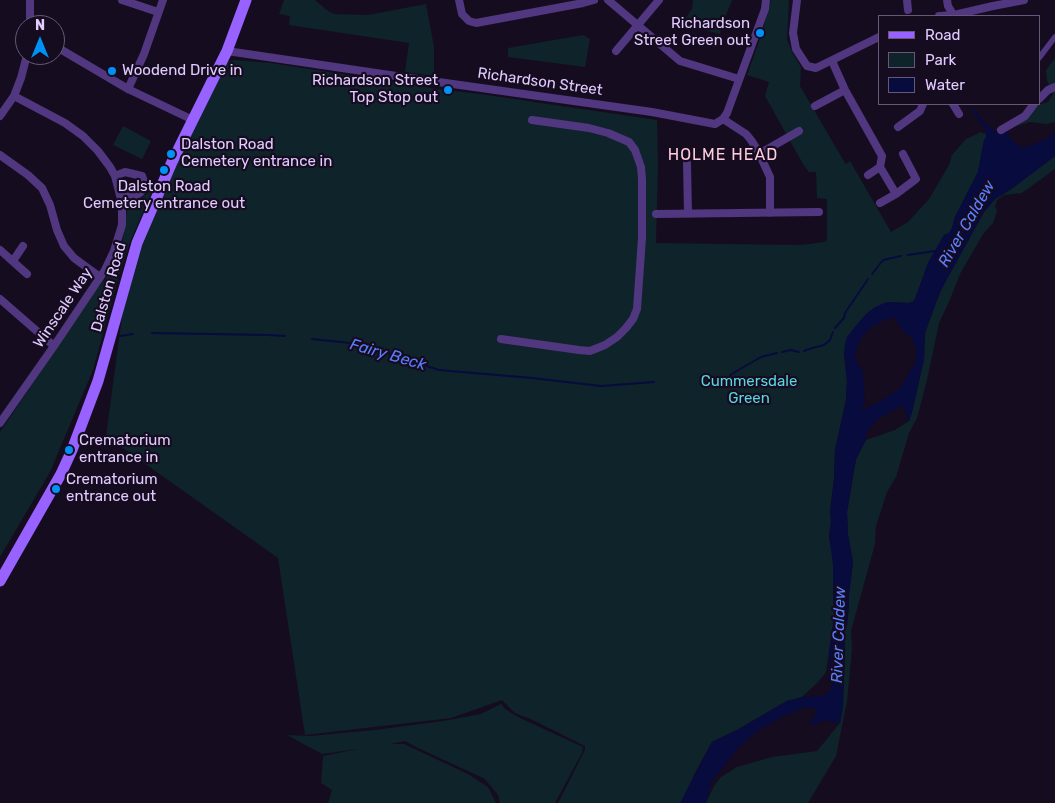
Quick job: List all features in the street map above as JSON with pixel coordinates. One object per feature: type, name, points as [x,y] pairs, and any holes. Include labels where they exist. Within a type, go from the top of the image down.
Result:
[{"type":"main road","name":"Dalston Road","points":[[0,581],[72,450],[98,381],[137,244],[168,169],[227,51],[246,0]]},
{"type":"street","points":[[30,0],[30,15]]},
{"type":"street","points":[[122,0],[158,12]]},
{"type":"street","points":[[128,89],[144,54],[162,0]]},
{"type":"street","points":[[459,0],[462,14],[468,21],[476,23],[594,0]]},
{"type":"street","points":[[608,0],[680,62],[739,79]]},
{"type":"street","points":[[616,51],[659,0]]},
{"type":"street","points":[[766,0],[765,8],[723,120],[746,134],[759,154],[770,177],[770,213]]},
{"type":"street","points":[[797,0],[793,33],[796,49],[807,66],[816,68],[878,38]]},
{"type":"street","points":[[907,0],[908,10]]},
{"type":"street","points":[[947,0],[948,6],[954,15],[992,3],[1024,0]]},
{"type":"street","points":[[1040,57],[1055,37]]},
{"type":"street","name":"Richardson Street","points":[[227,51],[652,112],[712,124],[723,120]]},
{"type":"street","points":[[65,52],[128,89],[193,120]]},
{"type":"street","points":[[832,61],[845,90],[882,156],[880,167],[896,194]]},
{"type":"street","points":[[0,116],[14,96],[25,65]]},
{"type":"street","points":[[1040,98],[1055,86]]},
{"type":"street","points":[[814,106],[845,90]]},
{"type":"street","name":"Winscale Way","points":[[0,423],[105,270],[114,251],[122,225],[122,203],[115,176],[98,151],[83,136],[65,123],[14,96]]},
{"type":"street","points":[[898,127],[920,111],[923,105]]},
{"type":"street","points":[[954,105],[959,114]]},
{"type":"street","points":[[1002,130],[1025,116],[1033,105]]},
{"type":"street","points":[[502,338],[590,351],[605,346],[617,337],[633,319],[637,309],[642,238],[642,179],[641,167],[635,150],[629,142],[608,133],[589,128],[532,120]]},
{"type":"street","points":[[759,154],[799,131]]},
{"type":"street","points":[[880,203],[916,179],[903,154]]},
{"type":"street","points":[[0,155],[28,175],[42,188],[64,246],[74,258],[100,277]]},
{"type":"street","points":[[687,163],[688,214]]},
{"type":"street","points":[[868,175],[880,167]]},
{"type":"street","points":[[115,176],[126,172],[142,176],[145,184],[138,196],[121,198]]},
{"type":"street","points":[[656,214],[819,212]]},
{"type":"street","points":[[13,261],[24,246]]},
{"type":"street","points":[[0,250],[27,274]]},
{"type":"street","points":[[1,302],[54,346]]},
{"type":"green space","points":[[284,0],[315,0],[334,14],[368,15],[426,4],[434,47],[434,76],[405,72],[409,43],[289,25],[290,16],[279,14]]},
{"type":"green space","points":[[693,0],[732,0],[720,34],[683,22],[692,9]]},
{"type":"green space","name":"Cummersdale Green","points":[[771,0],[789,0],[787,40],[801,67],[800,86],[845,163],[850,161],[891,232],[908,222],[929,199],[949,165],[952,155],[966,139],[979,132],[987,134],[978,172],[955,217],[952,228],[949,233],[944,235],[928,263],[915,299],[913,302],[908,303],[887,302],[844,353],[847,381],[846,400],[835,450],[829,535],[834,565],[835,611],[826,672],[802,697],[787,701],[712,742],[681,803],[558,803],[585,750],[585,746],[515,713],[502,700],[451,718],[305,735],[278,558],[106,436],[127,280],[137,244],[225,63],[233,60],[271,63],[657,120],[656,243],[801,245],[824,242],[827,240],[827,199],[817,198],[816,172],[809,172],[803,164],[765,96],[769,82],[747,75]]},
{"type":"green space","points":[[583,35],[590,39],[585,67],[508,57],[508,48]]},
{"type":"green space","points":[[1055,58],[1055,122],[1047,124],[1029,122],[1017,126],[1015,124],[1030,116],[1033,106],[1048,102],[1053,94],[1047,81],[1046,70]]},
{"type":"green space","points":[[123,126],[151,141],[142,159],[113,145]]},
{"type":"green space","points":[[1055,156],[1055,169],[1022,193],[1004,195],[997,200],[995,206],[997,211],[993,223],[983,234],[960,274],[939,323],[917,418],[909,433],[896,477],[887,492],[876,526],[875,544],[851,631],[852,649],[847,701],[836,756],[808,803],[706,803],[714,786],[721,777],[737,767],[772,757],[817,751],[840,723],[843,707],[844,627],[847,625],[853,562],[848,535],[847,512],[856,459],[866,440],[895,430],[909,421],[924,359],[925,333],[935,305],[945,281],[984,212],[995,199]]},
{"type":"green space","points":[[153,189],[130,242],[93,370],[50,472],[0,557],[0,432],[97,289],[110,273],[122,244],[127,209]]},
{"type":"green space","points":[[501,704],[505,709],[518,717],[583,747],[582,753],[555,803],[500,803],[498,795],[485,779],[405,741],[390,744],[404,744],[468,774],[488,787],[496,803],[328,803],[332,790],[321,783],[323,756],[358,749],[322,754],[287,735],[310,736],[443,721],[481,714]]},
{"type":"water","name":"River Caldew","points":[[973,108],[983,122],[998,135],[1007,130],[1012,141],[1024,148],[1044,140],[1055,133],[1055,156],[995,199],[984,212],[940,292],[925,333],[924,359],[909,421],[903,405],[878,419],[866,433],[866,440],[856,459],[847,512],[848,535],[853,562],[847,625],[842,630],[841,638],[845,644],[843,707],[840,723],[824,720],[809,725],[816,715],[815,708],[803,708],[782,717],[759,730],[739,747],[712,781],[706,803],[680,803],[712,742],[787,701],[802,697],[823,696],[830,691],[833,682],[829,652],[835,611],[833,603],[833,565],[829,535],[835,450],[846,400],[845,344],[847,337],[858,323],[875,307],[887,302],[913,302],[915,299],[928,263],[944,235],[949,233],[952,228],[955,217],[978,172],[984,140],[987,136],[986,128],[971,110]],"holes":[[[895,318],[902,330],[911,336],[916,349],[916,362],[900,388],[862,412],[865,402],[863,373],[856,362],[855,355],[858,344],[870,328],[884,320]]]},
{"type":"waterway","points":[[979,119],[986,128],[987,136]]},
{"type":"waterway","name":"Fairy Beck","points":[[908,255],[935,251]]},
{"type":"waterway","name":"Fairy Beck","points":[[872,274],[883,260],[901,256]]},
{"type":"waterway","name":"Fairy Beck","points":[[835,328],[844,318],[845,313],[868,279]]},
{"type":"waterway","name":"Fairy Beck","points":[[804,351],[824,345],[830,340],[833,332]]},
{"type":"waterway","name":"Fairy Beck","points":[[152,333],[285,336]]},
{"type":"waterway","name":"Fairy Beck","points":[[120,336],[133,334]]},
{"type":"waterway","name":"Fairy Beck","points":[[312,339],[360,344],[439,370],[601,386],[654,382]]},
{"type":"waterway","name":"Fairy Beck","points":[[782,352],[791,350],[799,352]]},
{"type":"waterway","name":"Fairy Beck","points":[[730,375],[761,357],[777,353]]},
{"type":"place","name":"Richardson Street Green out","points":[[760,33]]},
{"type":"place","name":"Woodend Drive in","points":[[112,71]]},
{"type":"place","name":"Richardson Street Top Stop out","points":[[448,90]]},
{"type":"place","name":"Dalston Road Cemetery entrance in","points":[[171,154]]},
{"type":"place","name":"Dalston Road Cemetery entrance out","points":[[164,170]]},
{"type":"place","name":"Crematorium entrance in","points":[[69,450]]},
{"type":"place","name":"Crematorium entrance out","points":[[56,489]]},
{"type":"district","name":"HOLME HEAD","points":[[723,155]]}]
